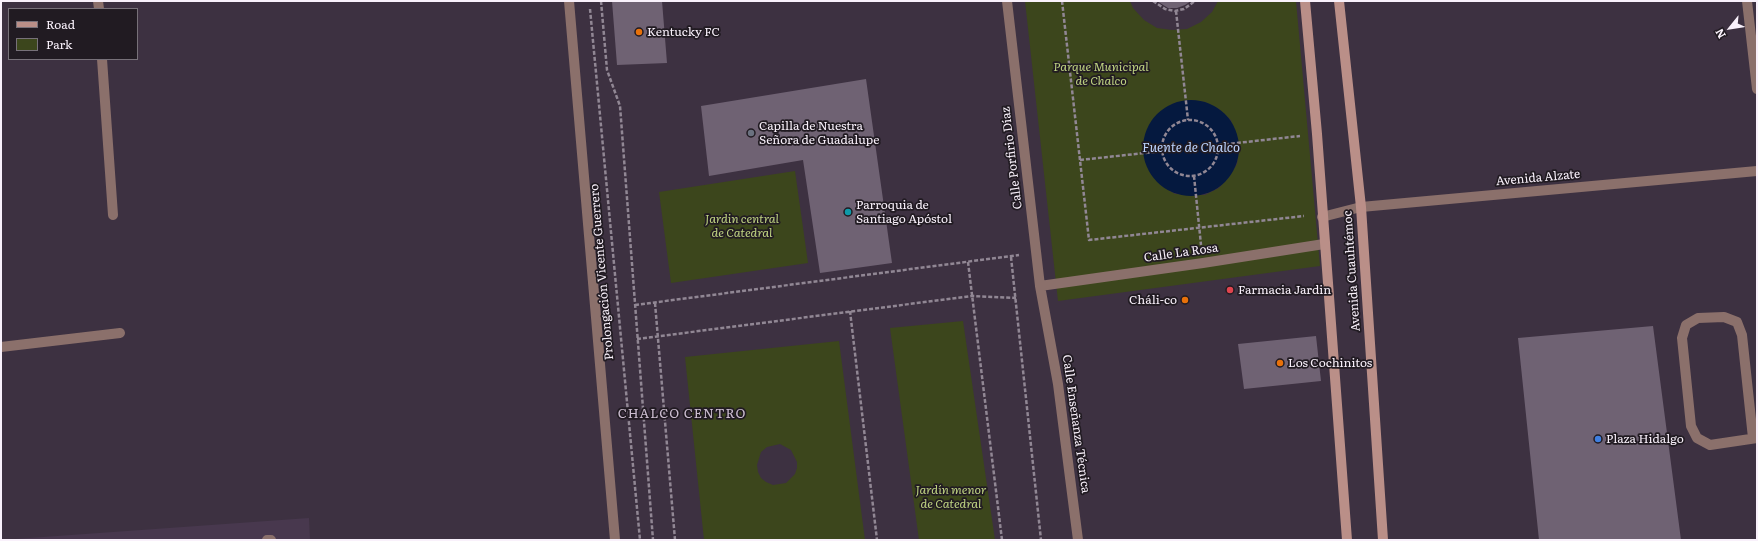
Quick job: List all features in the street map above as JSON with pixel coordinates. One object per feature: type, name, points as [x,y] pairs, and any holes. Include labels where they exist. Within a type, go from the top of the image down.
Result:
[{"type":"main road","points":[[1305,1],[1317,134],[1347,540]]},
{"type":"main road","name":"Avenida Cuauhtémoc","points":[[1339,1],[1361,207],[1383,540]]},
{"type":"street","name":"Prolongación Vicente Guerrero","points":[[569,1],[615,540]]},
{"type":"street","name":"Calle Porfirio Díaz","points":[[1006,1],[1040,286],[1045,311]]},
{"type":"street","points":[[1747,1],[1757,90]]},
{"type":"street","points":[[102,60],[113,215]]},
{"type":"street","name":"Avenida Alzate","points":[[1322,217],[1361,207],[1757,171]]},
{"type":"street","name":"Calle La Rosa","points":[[1040,286],[1324,244]]},
{"type":"street","name":"Calle Enseñanza Técnica","points":[[1045,311],[1058,384],[1078,540]]},
{"type":"street","points":[[1724,317],[1738,322],[1742,335],[1755,438],[1710,445],[1697,438],[1692,426],[1682,338],[1686,325],[1698,318],[1724,317]]},
{"type":"street","points":[[1,347],[120,333]]},
{"type":"path","name":"Prolongación Vicente Guerrero","points":[[589,1],[640,540]]},
{"type":"path","points":[[601,1],[607,70],[620,106],[653,540]]},
{"type":"path","points":[[1062,1],[1088,240],[1310,216]]},
{"type":"path","points":[[1153,1],[1165,9],[1176,11],[1184,9],[1195,1]]},
{"type":"path","points":[[1176,11],[1188,120]]},
{"type":"path","points":[[1188,120],[1203,123],[1211,128],[1219,145],[1218,154],[1214,163],[1208,170],[1194,176],[1182,175],[1173,171],[1167,164],[1163,155],[1164,137],[1169,129],[1176,123],[1188,120]]},
{"type":"path","points":[[1219,145],[1317,134]]},
{"type":"path","points":[[1080,160],[1163,151]]},
{"type":"path","points":[[1194,176],[1203,263]]},
{"type":"path","points":[[635,306],[1037,253]]},
{"type":"path","points":[[1011,257],[1041,540]]},
{"type":"path","points":[[968,262],[1002,540]]},
{"type":"path","points":[[637,339],[972,296],[1016,298]]},
{"type":"path","points":[[655,303],[675,540]]},
{"type":"path","points":[[850,311],[877,540]]},
{"type":"shaded area","points":[[309,518],[310,540],[1,540]]},
{"type":"green space","name":"Parque Municipal de Chalco","points":[[1025,1],[1130,1],[1133,8],[1144,20],[1157,28],[1172,30],[1187,29],[1201,22],[1212,12],[1218,1],[1296,1],[1320,266],[1058,301]],"holes":[[[1188,100],[1205,102],[1219,109],[1231,120],[1239,149],[1237,164],[1229,177],[1219,188],[1205,195],[1175,194],[1162,186],[1151,174],[1144,158],[1172,104]]]},
{"type":"green space","name":"Jardin central de Catedral","points":[[795,171],[808,263],[671,283],[659,192]]},
{"type":"green space","name":"Jardín menor de Catedral","points":[[963,321],[995,540],[919,540],[890,328]]},
{"type":"green space","points":[[839,341],[865,540],[704,540],[685,357]],"holes":[[[780,444],[791,450],[797,462],[797,468],[795,474],[786,483],[773,485],[761,478],[757,465],[761,452],[767,447]]]},
{"type":"water","name":"Fuente de Chalco","points":[[1191,100],[1209,104],[1218,108],[1225,114],[1231,121],[1235,130],[1239,148],[1235,166],[1231,175],[1225,182],[1218,188],[1209,192],[1191,196],[1173,192],[1164,188],[1157,182],[1151,175],[1147,166],[1143,148],[1147,130],[1151,121],[1157,114],[1164,108],[1173,104]]},
{"type":"building","name":"Kentucky FC","points":[[612,1],[662,1],[667,63],[617,65]]},
{"type":"building","points":[[1157,1],[1191,1],[1177,8],[1168,8]]},
{"type":"building","name":"Parroquia de Santiago Apóstol","points":[[866,79],[892,263],[820,273],[803,160],[709,176],[701,106]]},
{"type":"building","name":"Plaza Hidalgo","points":[[1653,326],[1681,540],[1539,540],[1518,338]]},
{"type":"building","name":"Los Cochinitos","points":[[1316,336],[1321,381],[1244,389],[1238,344]]},
{"type":"place","name":"Kentucky FC","points":[[639,32]]},
{"type":"place","name":"Capilla de Nuestra Señora de Guadalupe","points":[[751,133]]},
{"type":"place","name":"Parroquia de Santiago Apóstol","points":[[848,212]]},
{"type":"place","name":"Farmacia Jardin","points":[[1230,290]]},
{"type":"place","name":"Cháli-co","points":[[1185,300]]},
{"type":"place","name":"Los Cochinitos","points":[[1280,363]]},
{"type":"place","name":"Plaza Hidalgo","points":[[1598,439]]},
{"type":"district","name":"CHALCO CENTRO","points":[[682,414]]}]
